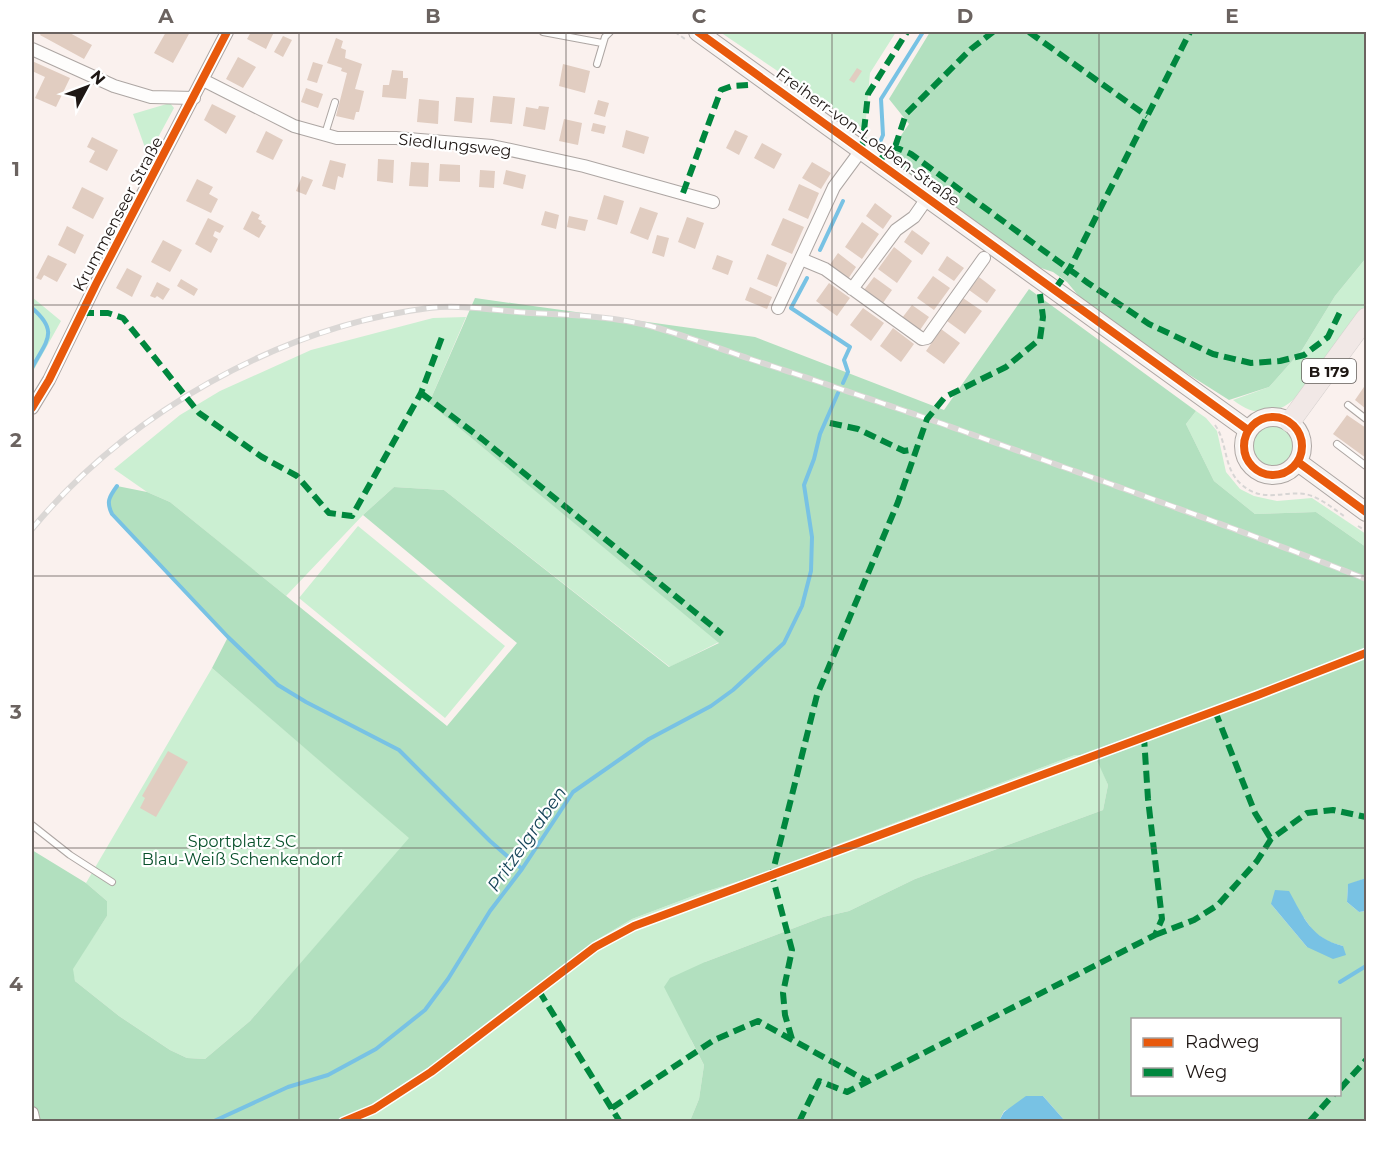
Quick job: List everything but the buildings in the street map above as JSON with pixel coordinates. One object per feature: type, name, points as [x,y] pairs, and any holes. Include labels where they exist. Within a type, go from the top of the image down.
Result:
[{"type":"main road","name":"Freiherr-von-Loeben-Straße","points":[[698,32],[1248,430]]},
{"type":"main road","name":"B 179","points":[[1290,422],[1366,318]]},
{"type":"main road","points":[[1263,418],[1282,418],[1290,422],[1301,436],[1302,445],[1298,462],[1292,469],[1274,476],[1256,471],[1245,457],[1243,448],[1248,430],[1263,418]]},
{"type":"main road","points":[[1298,462],[1358,519]]},
{"type":"street","name":"Krummenseer Straße","points":[[32,408],[49,380],[96,284],[195,98],[227,32]]},
{"type":"street","points":[[32,42],[45,55]]},
{"type":"street","points":[[32,49],[114,86],[151,97],[195,98]]},
{"type":"street","name":"Siedlungsweg","points":[[203,80],[294,126],[337,138],[396,138],[492,146],[584,166],[713,202]]},
{"type":"street","points":[[778,308],[834,187],[862,149]]},
{"type":"street","points":[[852,289],[896,230],[914,217],[928,197]]},
{"type":"street","points":[[801,259],[825,269],[922,339],[927,338],[984,258]]},
{"type":"street","points":[[32,1113],[34,1122]]},
{"type":"lane","points":[[543,32],[602,43]]},
{"type":"lane","points":[[597,64],[602,43],[609,32]]},
{"type":"lane","points":[[325,134],[335,102]]},
{"type":"lane","points":[[1348,405],[1366,419]]},
{"type":"lane","points":[[1336,444],[1366,466]]},
{"type":"lane","points":[[32,825],[70,855],[112,882]]},
{"type":"path","points":[[1214,424],[1220,432],[1231,473],[1242,485],[1254,492],[1271,497],[1293,494],[1311,495],[1358,519],[1366,531]]},
{"type":"green space","points":[[720,32],[896,32],[870,73],[865,130]]},
{"type":"green space","points":[[930,32],[1366,32],[1366,258],[1335,296],[1302,350],[1269,387],[1229,400],[1161,357],[1082,300],[1067,282],[1053,272],[1035,266],[886,157],[909,124],[889,99]]},
{"type":"green space","points":[[170,103],[174,108],[148,156],[133,114]]},
{"type":"green space","points":[[1366,258],[1368,291],[1366,308],[1304,389],[1292,401],[1279,409],[1265,412],[1250,410],[1233,400],[1269,387],[1302,350],[1335,296]]},
{"type":"green space","points":[[1029,289],[1196,411],[1186,424],[1214,481],[1255,514],[1316,512],[1366,547],[1366,878],[1348,885],[1347,902],[1359,912],[1366,911],[1366,1121],[1065,1121],[1043,1096],[1004,1111],[999,1121],[690,1121],[699,1099],[704,1065],[664,987],[670,978],[705,962],[823,917],[849,911],[915,879],[1103,810],[1108,785],[1096,758],[1075,755],[775,870],[701,893],[632,919],[595,941],[487,1028],[430,1070],[373,1106],[336,1121],[32,1121],[32,850],[86,883],[107,901],[107,916],[73,969],[75,981],[119,1016],[170,1050],[187,1058],[205,1059],[250,1021],[409,838],[212,668],[228,637],[112,514],[109,500],[117,486],[147,492],[170,502],[447,726],[517,643],[363,515],[394,487],[444,490],[669,667],[719,643],[429,403],[475,298],[755,337],[944,410]],"holes":[[[1271,904],[1304,918],[1314,932],[1329,942],[1343,946],[1307,947]]]},
{"type":"green space","points":[[32,297],[61,321],[32,373]]},
{"type":"green space","points":[[466,317],[429,403],[719,642],[670,667],[444,490],[394,487],[363,515],[286,596],[170,502],[147,492],[114,469],[180,415],[220,391],[311,350],[433,318]]},
{"type":"green space","points":[[1196,411],[1206,418],[1217,431],[1226,472],[1240,489],[1254,496],[1277,501],[1312,498],[1366,534],[1366,547],[1316,512],[1255,514],[1214,481],[1186,424]]},
{"type":"green space","points":[[1274,425],[1282,426],[1289,431],[1294,438],[1294,454],[1289,461],[1282,466],[1274,467],[1266,466],[1259,461],[1254,454],[1253,446],[1254,438],[1259,431],[1266,426]]},
{"type":"green space","points":[[358,526],[505,646],[445,718],[299,598]]},
{"type":"green space","name":"Sportplatz SC Blau-Weiß Schenkendorf","points":[[212,668],[410,838],[250,1021],[205,1059],[187,1058],[170,1050],[119,1016],[75,981],[72,969],[107,916],[107,901],[86,883]]},
{"type":"green space","points":[[1075,755],[1097,758],[1108,785],[1103,810],[915,879],[849,911],[823,917],[705,962],[691,1040],[704,1065],[699,1099],[690,1121],[336,1122],[373,1106],[430,1070],[487,1028],[595,941],[632,919],[701,893],[775,870]]},
{"type":"water","points":[[1366,878],[1366,911],[1359,912],[1347,902],[1348,884]]},
{"type":"water","points":[[1275,890],[1289,891],[1310,926],[1323,938],[1343,946],[1346,955],[1333,959],[1307,947],[1271,904]]},
{"type":"water","points":[[1026,1096],[1043,1096],[1065,1121],[999,1121],[1004,1112]]},
{"type":"waterway","name":"Pritzelgraben","points":[[880,142],[883,135],[881,99],[923,32]]},
{"type":"waterway","name":"Pritzelgraben","points":[[820,250],[843,201]]},
{"type":"waterway","name":"Pritzelgraben","points":[[807,278],[791,308],[850,347],[844,360],[848,372],[843,383]]},
{"type":"waterway","points":[[32,308],[41,316],[48,330],[46,343],[32,368]]},
{"type":"waterway","name":"Pritzelgraben","points":[[212,1122],[288,1087],[328,1075],[376,1049],[425,1010],[448,979],[490,911],[522,869],[573,792],[649,739],[711,706],[733,690],[784,643],[802,606],[811,571],[812,537],[804,485],[820,434],[838,393]]},
{"type":"waterway","points":[[117,486],[109,500],[112,514],[228,637],[278,685],[399,750],[490,841],[522,869]]},
{"type":"waterway","points":[[1340,982],[1366,966]]},
{"type":"railway","points":[[32,529],[70,487],[113,448],[160,413],[210,382],[263,356],[317,334],[373,318],[429,308],[455,307],[608,318],[639,323],[666,331],[943,424],[1208,519],[1366,579]]},
{"type":"marked path","points":[[862,149],[868,94],[907,32]]},
{"type":"marked path","points":[[895,147],[906,114],[971,49],[993,32]]},
{"type":"marked path","points":[[1029,32],[1147,116]]},
{"type":"marked path","points":[[1055,289],[1070,268],[1190,32]]},
{"type":"marked path","points":[[683,193],[721,90],[732,86],[748,85]]},
{"type":"marked path","points":[[878,161],[895,147],[911,154],[1088,283],[1149,324],[1213,354],[1251,363],[1280,361],[1304,355],[1328,337],[1341,310]]},
{"type":"marked path","points":[[792,1039],[785,1015],[783,993],[792,950],[772,875],[817,695],[898,502],[927,419],[945,397],[1006,367],[1040,339],[1043,317],[1040,294]]},
{"type":"marked path","points":[[82,313],[108,313],[123,318],[199,413],[262,457],[297,476],[329,513],[352,516],[421,393],[442,337]]},
{"type":"marked path","points":[[421,393],[482,439],[722,634]]},
{"type":"marked path","points":[[830,423],[858,429],[904,451],[917,449]]},
{"type":"marked path","points":[[1215,711],[1255,813],[1271,839]]},
{"type":"marked path","points":[[799,1122],[819,1081],[847,1092],[1155,935],[1162,919],[1148,799],[1144,737]]},
{"type":"marked path","points":[[1155,935],[1194,920],[1218,905],[1257,861],[1271,839],[1307,813],[1333,810],[1366,817]]},
{"type":"marked path","points":[[539,991],[620,1122]]},
{"type":"marked path","points":[[612,1108],[714,1040],[758,1021],[867,1081]]},
{"type":"marked path","points":[[1341,1088],[1366,1060]]},
{"type":"marked path","points":[[1309,1122],[1332,1096]]},
{"type":"cycle path","points":[[32,408],[49,380],[96,284],[227,32]]},
{"type":"cycle path","points":[[698,32],[1248,430]]},
{"type":"cycle path","points":[[1267,417],[1279,417],[1294,425],[1302,440],[1302,446],[1302,452],[1294,467],[1279,475],[1267,475],[1252,467],[1244,452],[1244,440],[1252,425],[1267,417]]},
{"type":"cycle path","points":[[1298,462],[1366,512]]},
{"type":"cycle path","points":[[343,1122],[374,1109],[431,1072],[595,947],[634,926],[1366,653]]}]
